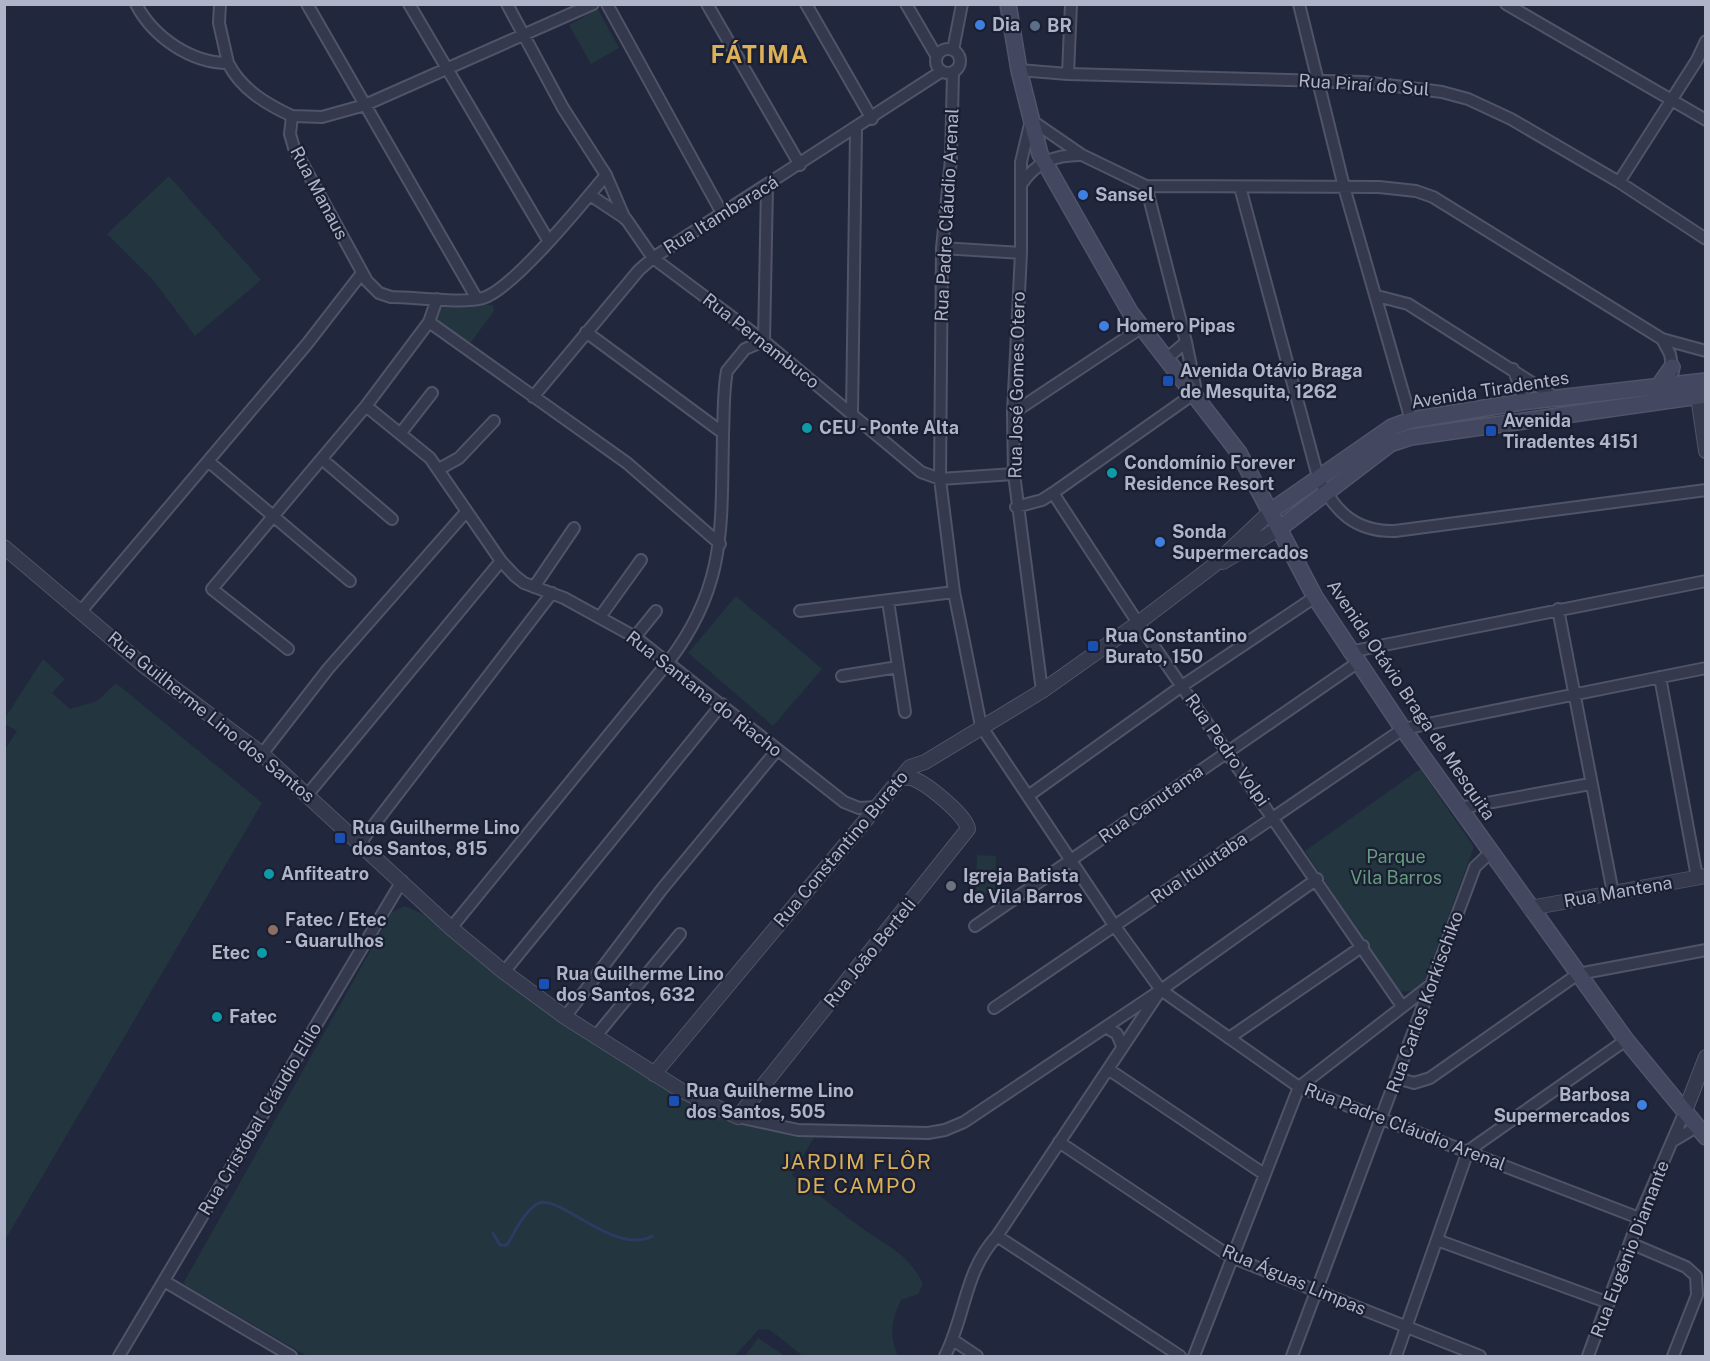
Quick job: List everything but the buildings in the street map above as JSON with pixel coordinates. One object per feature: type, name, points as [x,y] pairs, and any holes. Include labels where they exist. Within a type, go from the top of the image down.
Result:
[{"type":"main road","name":"Avenida Otávio Braga de Mesquita","points":[[1008,4],[1019,70],[1044,163],[1141,328],[1234,446],[1271,511],[1315,597],[1403,729],[1626,1040],[1702,1131]]},
{"type":"main road","points":[[1658,387],[1672,367]]},
{"type":"main road","name":"Avenida Tiradentes","points":[[1280,528],[1390,444],[1411,437],[1676,392],[1706,381]]},
{"type":"main road","name":"Avenida Tiradentes","points":[[1271,511],[1392,427],[1411,420],[1522,402],[1658,387],[1702,395]]},
{"type":"street","points":[[136,4],[150,24],[176,46],[202,59],[228,63]]},
{"type":"street","points":[[220,4],[219,23],[228,63],[248,88],[262,100],[292,116],[322,117],[365,105],[593,4]]},
{"type":"street","points":[[307,4],[477,299],[504,286],[520,273],[606,175]]},
{"type":"street","points":[[409,4],[548,240]]},
{"type":"street","points":[[507,4],[563,108],[606,175],[626,219]]},
{"type":"street","points":[[607,4],[723,215]]},
{"type":"street","points":[[706,4],[800,165]]},
{"type":"street","points":[[806,4],[872,119]]},
{"type":"street","points":[[906,4],[937,57],[937,65],[948,72],[960,63],[958,54],[953,50],[942,51],[937,57]]},
{"type":"street","points":[[953,50],[962,4]]},
{"type":"street","points":[[1068,74],[1071,4]]},
{"type":"street","points":[[1299,4],[1344,187],[1411,420]]},
{"type":"street","points":[[1506,4],[1706,120]]},
{"type":"street","points":[[1619,182],[1697,60],[1706,41]]},
{"type":"street","name":"Rua Piraí do Sul","points":[[1019,70],[1068,74],[1317,80],[1421,87],[1468,99],[1511,119],[1619,182],[1706,239]]},
{"type":"street","name":"Rua Itambaracá","points":[[533,397],[639,270],[653,258],[948,72]]},
{"type":"street","name":"Rua Padre Cláudio Arenal","points":[[948,72],[951,159],[942,248],[940,479],[954,592],[981,726],[1114,925],[1161,990],[1299,1087],[1639,1218]]},
{"type":"street","name":"Rua Manaus","points":[[292,116],[290,134],[294,148],[362,273],[379,293],[391,297],[477,299]]},
{"type":"street","points":[[1031,120],[1082,155],[1146,186],[1396,187],[1433,197],[1662,339],[1706,351]]},
{"type":"street","name":"Rua José Gomes Otero","points":[[1031,120],[1023,144],[1020,185],[1021,253],[1013,413],[1014,474],[1042,691]]},
{"type":"street","points":[[852,414],[856,130]]},
{"type":"street","points":[[1020,185],[1030,170],[1054,157],[1082,155]]},
{"type":"street","points":[[1017,507],[1041,500],[1053,493],[1192,395],[1195,386],[1186,342],[1146,186]]},
{"type":"street","points":[[451,928],[669,661],[685,639],[707,599],[720,544],[727,371],[745,350],[764,341],[767,187]]},
{"type":"street","points":[[1240,187],[1318,477],[1325,493],[1348,520],[1379,531],[1706,490]]},
{"type":"street","name":"Rua Pernambuco","points":[[590,195],[626,219],[653,258],[764,341],[910,464],[940,479]]},
{"type":"street","points":[[942,248],[1021,253]]},
{"type":"street","points":[[81,610],[307,344],[362,273]]},
{"type":"street","points":[[1377,296],[1408,304],[1556,398]]},
{"type":"street","points":[[288,649],[212,589],[323,460],[366,406],[429,322],[437,299]]},
{"type":"street","points":[[429,322],[649,480],[720,544]]},
{"type":"street","points":[[1013,413],[1141,328]]},
{"type":"street","points":[[586,332],[723,433]]},
{"type":"street","points":[[1662,339],[1671,354],[1676,392]]},
{"type":"street","points":[[1165,360],[1186,342]]},
{"type":"street","points":[[1512,369],[1521,388],[1522,402]]},
{"type":"street","points":[[400,434],[432,393]]},
{"type":"street","points":[[1702,395],[1706,451]]},
{"type":"street","name":"Rua Santana do Riacho","points":[[366,406],[421,449],[439,469],[501,561],[524,584],[552,593],[600,617],[669,661],[844,802],[854,814],[855,831]]},
{"type":"street","points":[[439,469],[453,462],[494,421]]},
{"type":"street","points":[[323,460],[392,519]]},
{"type":"street","points":[[208,461],[350,581]]},
{"type":"street","points":[[940,479],[1014,474]]},
{"type":"street","name":"Rua Pedro Volpi","points":[[1053,493],[1138,623],[1317,879],[1402,1006]]},
{"type":"street","name":"Rua Constantino Burato","points":[[654,1074],[910,767],[925,762],[1042,691],[1138,623],[1213,566],[1271,511]]},
{"type":"street","points":[[262,754],[328,669],[466,512]]},
{"type":"street","points":[[534,587],[574,528]]},
{"type":"street","name":"Rua Constantino Burato","points":[[1213,566],[1280,528]]},
{"type":"street","name":"Rua Guilherme Lino dos Santos","points":[[4,547],[81,610],[143,665],[262,754],[451,928],[504,972],[565,1017],[654,1074],[682,1091],[738,1116],[798,1130],[928,1133],[945,1130],[964,1122],[1161,990],[1317,879]]},
{"type":"street","points":[[600,617],[641,560]]},
{"type":"street","points":[[308,794],[501,561]]},
{"type":"street","points":[[1353,657],[1558,609],[1706,581]]},
{"type":"street","points":[[800,611],[954,592]]},
{"type":"street","points":[[360,843],[552,593]]},
{"type":"street","points":[[1028,796],[1182,686],[1315,597]]},
{"type":"street","points":[[888,601],[905,712]]},
{"type":"street","points":[[1558,609],[1590,784],[1613,893]]},
{"type":"street","points":[[634,637],[656,611]]},
{"type":"street","name":"Rua Canutama","points":[[975,926],[1228,752],[1353,657]]},
{"type":"street","points":[[842,676],[898,667]]},
{"type":"street","points":[[1403,729],[1706,668]]},
{"type":"street","points":[[1660,677],[1701,877]]},
{"type":"street","points":[[504,972],[722,704]]},
{"type":"street","name":"Rua Ituiutaba","points":[[994,1008],[1403,729]]},
{"type":"street","points":[[565,1017],[662,889],[777,750]]},
{"type":"street","points":[[925,762],[922,773],[933,792]]},
{"type":"street","name":"Rua João Berteli","points":[[738,1116],[964,836],[968,827],[963,817],[913,778],[900,778]]},
{"type":"street","points":[[1460,808],[1590,784]]},
{"type":"street","name":"Rua Santana do Riacho","points":[[844,802],[859,808],[876,807]]},
{"type":"street","name":"Rua Carlos Korkischiko","points":[[1292,1356],[1475,867],[1491,852]]},
{"type":"street","name":"Rua Mantena","points":[[1530,908],[1701,877]]},
{"type":"street","name":"Rua Cristóbal Cláudio Elilo","points":[[119,1356],[402,881]]},
{"type":"street","points":[[596,1037],[680,934]]},
{"type":"street","points":[[1229,1038],[1363,946]]},
{"type":"street","points":[[1396,1078],[1414,1083],[1430,1078],[1578,974],[1706,950]]},
{"type":"street","points":[[1194,1356],[1299,1087],[1432,984]]},
{"type":"street","points":[[945,1356],[953,1340],[976,1263],[997,1236],[1161,990]]},
{"type":"street","points":[[1106,1027],[1117,1034],[1122,1046]]},
{"type":"street","points":[[1396,1356],[1468,1151],[1626,1040]]},
{"type":"street","name":"Rua Eugênio Diamante","points":[[1588,1356],[1639,1218],[1706,1057]]},
{"type":"street","points":[[1108,1069],[1264,1174]]},
{"type":"street","name":"Rua Eugênio Diamante","points":[[1672,1142],[1702,1131]]},
{"type":"street","name":"Rua Águas Limpas","points":[[1059,1142],[1231,1257],[1480,1356]]},
{"type":"street","points":[[997,1236],[1180,1356]]},
{"type":"street","points":[[1437,1240],[1609,1304]]},
{"type":"street","points":[[1630,1243],[1686,1267],[1697,1281],[1697,1296],[1673,1356]]},
{"type":"street","points":[[164,1281],[291,1356]]},
{"type":"street","points":[[953,1340],[977,1356]]},
{"type":"green space","points":[[598,9],[619,48],[591,64],[569,25]]},
{"type":"green space","points":[[169,176],[261,280],[195,336],[153,280],[107,234]]},
{"type":"green space","points":[[442,303],[493,305],[494,311],[469,345],[436,320]]},
{"type":"green space","points":[[736,596],[822,669],[773,726],[688,653]]},
{"type":"green space","points":[[43,659],[65,679],[52,693],[70,709],[97,701],[116,683],[262,803],[5,1240],[4,751],[17,731],[5,724],[5,718]]},
{"type":"green space","name":"Parque Vila Barros","points":[[1420,769],[1474,847],[1423,985],[1413,991],[1399,992],[1305,851]]},
{"type":"green space","points":[[977,855],[996,856],[995,893],[976,893]]},
{"type":"green space","points":[[405,906],[425,915],[493,972],[546,1011],[657,1083],[718,1114],[762,1128],[816,1134],[792,1175],[899,1253],[912,1266],[923,1284],[918,1294],[901,1300],[895,1315],[892,1335],[898,1356],[803,1356],[770,1330],[759,1329],[735,1356],[307,1356],[185,1285],[184,1282],[392,912]]},
{"type":"green space","points":[[758,1338],[785,1356],[745,1356]]},
{"type":"waterway","points":[[493,1233],[500,1245],[507,1245],[528,1212],[537,1204],[546,1203],[558,1206],[605,1232],[621,1238],[637,1240],[652,1236]]},
{"type":"place","name":"Dia","points":[[980,25]]},
{"type":"place","name":"BR","points":[[1035,26]]},
{"type":"place","name":"Sansel","points":[[1083,195]]},
{"type":"place","name":"Homero Pipas","points":[[1104,326]]},
{"type":"place","name":"Avenida Otávio Braga de Mesquita, 1262","points":[[1168,381]]},
{"type":"place","name":"CEU - Ponte Alta","points":[[807,428]]},
{"type":"place","name":"Avenida Tiradentes 4151","points":[[1491,431]]},
{"type":"place","name":"Condomínio Forever Residence Resort","points":[[1112,473]]},
{"type":"place","name":"Sonda Supermercados","points":[[1160,542]]},
{"type":"place","name":"Rua Constantino Burato, 150","points":[[1093,646]]},
{"type":"place","name":"Rua Guilherme Lino dos Santos, 815","points":[[340,838]]},
{"type":"place","name":"Anfiteatro","points":[[269,874]]},
{"type":"place","name":"Igreja Batista de Vila Barros","points":[[951,886]]},
{"type":"place","name":"Fatec / Etec - Guarulhos","points":[[273,930]]},
{"type":"place","name":"Etec","points":[[262,953]]},
{"type":"place","name":"Rua Guilherme Lino dos Santos, 632","points":[[544,984]]},
{"type":"place","name":"Fatec","points":[[217,1017]]},
{"type":"place","name":"Rua Guilherme Lino dos Santos, 505","points":[[674,1101]]},
{"type":"place","name":"Barbosa Supermercados","points":[[1642,1105]]},
{"type":"district","name":"FÁTIMA","points":[[760,55]]},
{"type":"district","name":"JARDIM FLÔR DE CAMPO","points":[[857,1174]]}]
